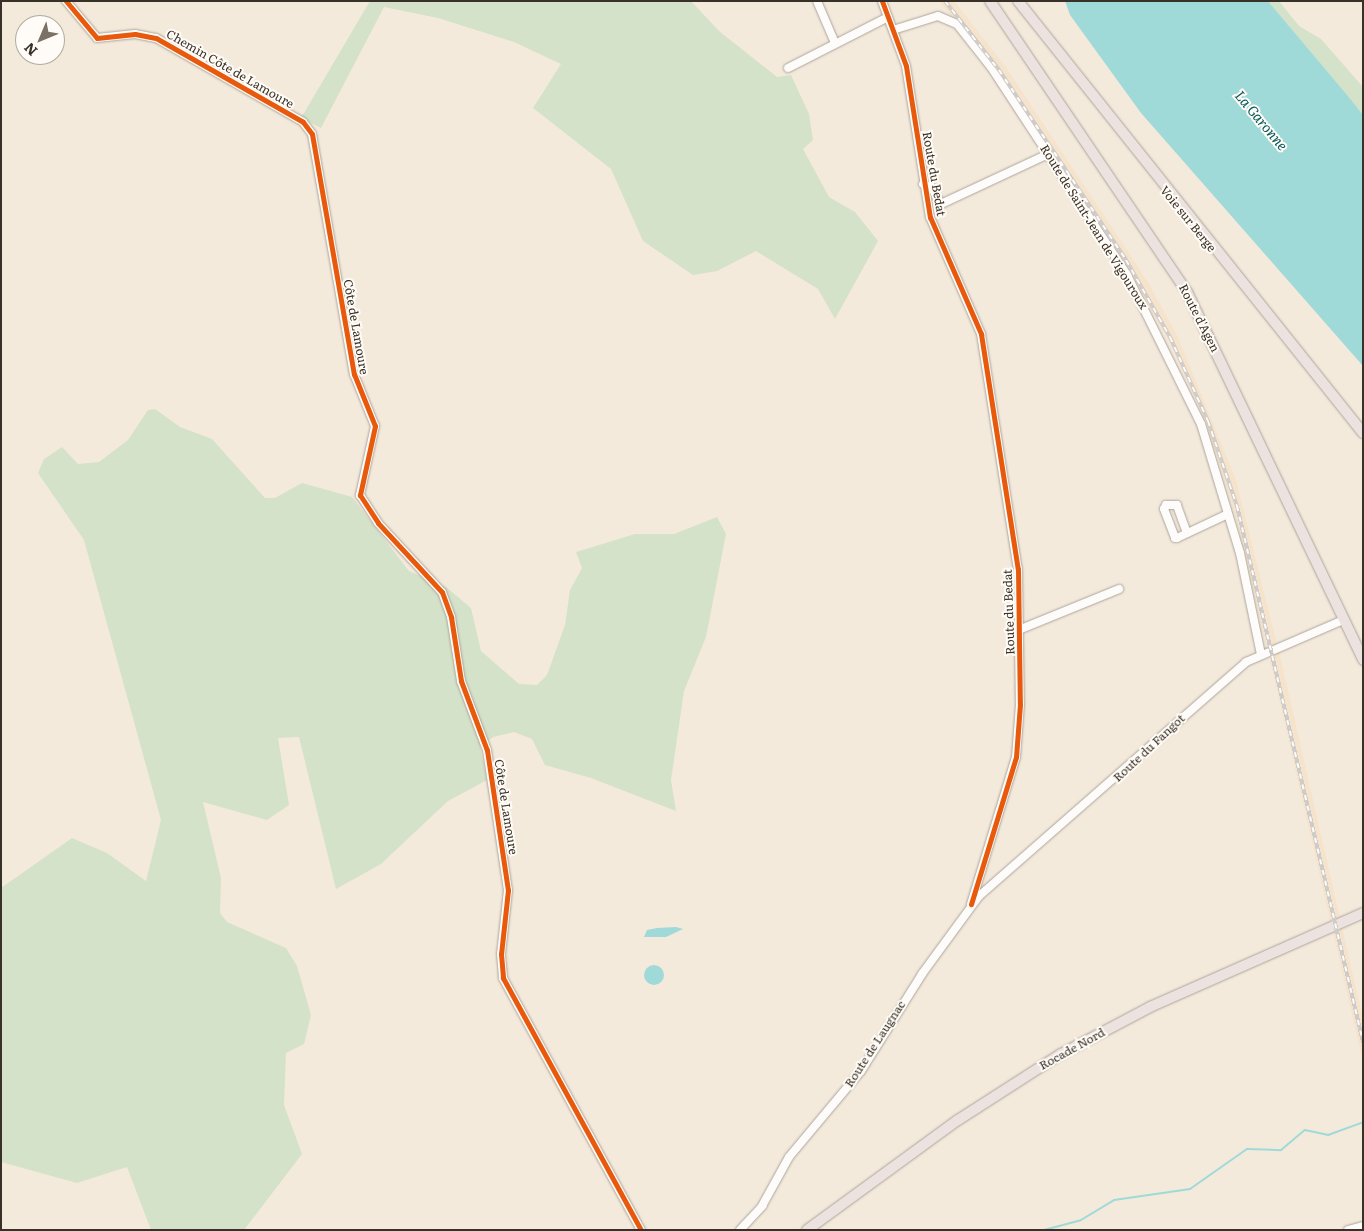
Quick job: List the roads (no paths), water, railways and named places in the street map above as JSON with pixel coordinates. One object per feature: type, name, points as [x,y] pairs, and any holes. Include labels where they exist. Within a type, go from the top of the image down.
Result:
[{"type":"main road","name":"Route d'Agen","points":[[990,1],[1187,292],[1363,660]]},
{"type":"main road","name":"Voie sur Berge","points":[[1018,1],[1363,433]]},
{"type":"main road","name":"Rocade Nord","points":[[807,1230],[958,1120],[1060,1054],[1150,1007],[1363,913]]},
{"type":"street","name":"Chemin Côte de Lamoure","points":[[66,1],[97,38],[135,34],[156,38],[309,129]]},
{"type":"street","points":[[817,1],[835,43]]},
{"type":"street","name":"Route du Bedat","points":[[882,1],[906,66],[923,184],[940,242],[981,334],[1016,548],[1021,628],[1014,768],[972,904]]},
{"type":"street","name":"Route de Saint-Jean de Vigouroux","points":[[894,30],[938,16],[957,24],[1048,154],[1127,275],[1180,374],[1201,424],[1228,514],[1261,654]]},
{"type":"street","points":[[788,68],[888,17]]},
{"type":"street","name":"Côte de Lamoure","points":[[309,129],[354,374],[375,426],[360,495],[378,523],[442,592],[451,617],[461,681],[487,750],[508,890],[501,954],[503,978],[640,1230]]},
{"type":"street","points":[[923,184],[932,188],[941,204],[1048,154]]},
{"type":"street","points":[[1187,533],[1228,514]]},
{"type":"street","points":[[1021,628],[1119,589]]},
{"type":"street","name":"Route du Fangot","points":[[972,904],[1212,691],[1261,654],[1344,620]]},
{"type":"street","name":"Route de Laugnac","points":[[740,1230],[762,1206],[789,1157],[860,1071],[972,904]]},
{"type":"street","points":[[1348,1230],[1363,1226]]},
{"type":"water","name":"La Garonne","points":[[1065,1],[1268,1],[1347,95],[1363,115],[1363,366],[1141,113],[1070,15]]},
{"type":"water","points":[[676,927],[683,929],[666,937],[644,937],[647,930]]},
{"type":"water","points":[[654,965],[661,968],[664,975],[661,982],[654,985],[647,982],[644,975],[647,968]]},
{"type":"waterway","points":[[1044,1230],[1081,1220],[1114,1200],[1190,1189],[1247,1149],[1281,1150],[1305,1130],[1328,1135],[1363,1122]]},
{"type":"railway","points":[[945,1],[999,70],[1126,260],[1170,337],[1208,421],[1237,506],[1363,1042]]}]
